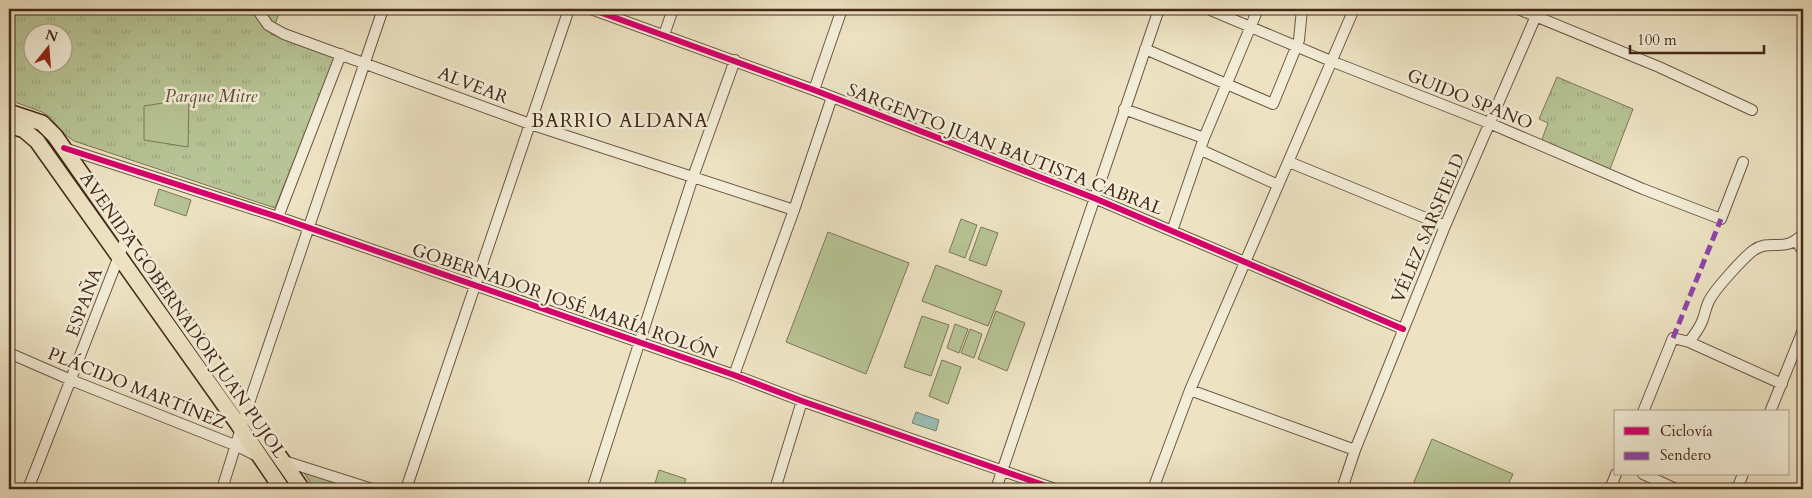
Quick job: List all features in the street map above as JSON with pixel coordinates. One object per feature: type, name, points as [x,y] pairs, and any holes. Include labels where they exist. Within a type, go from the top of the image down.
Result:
[{"type":"main road","name":"AVENIDA GOBERNADOR JUAN PUJOL","points":[[9,112],[42,123],[64,148],[247,409],[252,420],[302,489]]},
{"type":"main road","name":"AVENIDA GOBERNADOR JUAN PUJOL","points":[[9,125],[24,130],[37,140],[242,429],[282,489]]},
{"type":"street","name":"ALVEAR","points":[[257,9],[268,25],[284,34],[366,62],[530,124],[794,210]]},
{"type":"street","points":[[222,489],[247,409],[383,9]]},
{"type":"street","points":[[406,489],[569,9]]},
{"type":"street","name":"SARGENTO JUAN BAUTISTA CABRAL","points":[[591,9],[735,60],[1094,198],[1403,329]]},
{"type":"street","points":[[664,35],[673,9]]},
{"type":"street","points":[[814,90],[842,9]]},
{"type":"street","points":[[996,489],[1159,9]]},
{"type":"street","name":"GUIDO SPANO","points":[[1208,9],[1331,61],[1721,219],[1743,162]]},
{"type":"street","points":[[1172,231],[1204,138],[1258,9]]},
{"type":"street","points":[[1145,49],[1273,104],[1297,47],[1302,9]]},
{"type":"street","points":[[1153,489],[1190,390],[1244,261],[1289,162],[1354,9]]},
{"type":"street","points":[[1518,9],[1537,12],[1752,110]]},
{"type":"street","name":"VÉLEZ SARSFIELD","points":[[1342,489],[1355,450],[1445,226],[1537,12]]},
{"type":"street","points":[[278,218],[341,54]]},
{"type":"street","points":[[592,489],[693,177],[735,60]]},
{"type":"street","points":[[734,375],[794,210],[832,97]]},
{"type":"street","points":[[1124,109],[1204,138]]},
{"type":"street","name":"GOBERNADOR JOSÉ MARÍA ROLÓN","points":[[64,148],[278,218],[734,375],[802,401],[1055,489]]},
{"type":"street","points":[[1201,150],[1278,185]]},
{"type":"street","points":[[1289,162],[1445,226]]},
{"type":"street","name":"ESPAÑA","points":[[28,489],[126,238]]},
{"type":"street","points":[[1689,342],[1703,321],[1708,302],[1753,250],[1762,245],[1788,245],[1800,238],[1803,251]]},
{"type":"street","points":[[1771,410],[1803,330]]},
{"type":"street","points":[[1643,410],[1673,338],[1689,342],[1782,384]]},
{"type":"street","name":"PLÁCIDO MARTÍNEZ","points":[[9,353],[260,457],[281,460],[372,489]]},
{"type":"street","points":[[1190,390],[1355,450]]},
{"type":"street","points":[[775,489],[802,401]]},
{"type":"street","points":[[1610,489],[1615,476]]},
{"type":"street","points":[[1648,476],[1676,489]]},
{"type":"street","points":[[1737,489],[1742,476]]},
{"type":"green space","name":"Parque Mitre","points":[[9,9],[281,9],[271,34],[335,58],[275,208],[74,141],[63,133],[50,117],[42,112],[9,100]]},
{"type":"green space","points":[[1557,77],[1633,109],[1610,169],[1541,142],[1548,123],[1539,119]]},
{"type":"green space","points":[[189,99],[188,147],[144,140],[144,106]]},
{"type":"green space","points":[[159,189],[191,200],[186,216],[154,205]]},
{"type":"green space","points":[[961,219],[977,225],[965,258],[949,252]]},
{"type":"green space","points":[[981,227],[998,233],[986,266],[969,260]]},
{"type":"green space","points":[[828,232],[909,263],[866,374],[786,342]]},
{"type":"green space","points":[[936,265],[1002,291],[988,326],[922,301]]},
{"type":"green space","points":[[996,311],[1025,323],[1007,371],[978,359]]},
{"type":"green space","points":[[922,316],[949,325],[931,376],[904,367]]},
{"type":"green space","points":[[955,324],[968,329],[959,353],[947,348]]},
{"type":"green space","points":[[970,329],[982,334],[974,358],[961,353]]},
{"type":"green space","points":[[942,360],[961,367],[948,404],[929,396]]},
{"type":"green space","points":[[1432,439],[1513,474],[1506,489],[1411,489]]},
{"type":"green space","points":[[302,470],[361,489],[315,489]]},
{"type":"green space","points":[[659,470],[686,479],[682,489],[654,487]]},
{"type":"water","points":[[916,412],[939,420],[936,431],[912,423]]},
{"type":"marked path","points":[[1673,338],[1721,219]]},
{"type":"cycle path","points":[[591,9],[814,90],[1094,198],[1403,329]]},
{"type":"cycle path","points":[[64,148],[278,217],[734,375],[802,401],[1055,489]]},
{"type":"district","name":"BARRIO ALDANA","points":[[620,120]]}]
